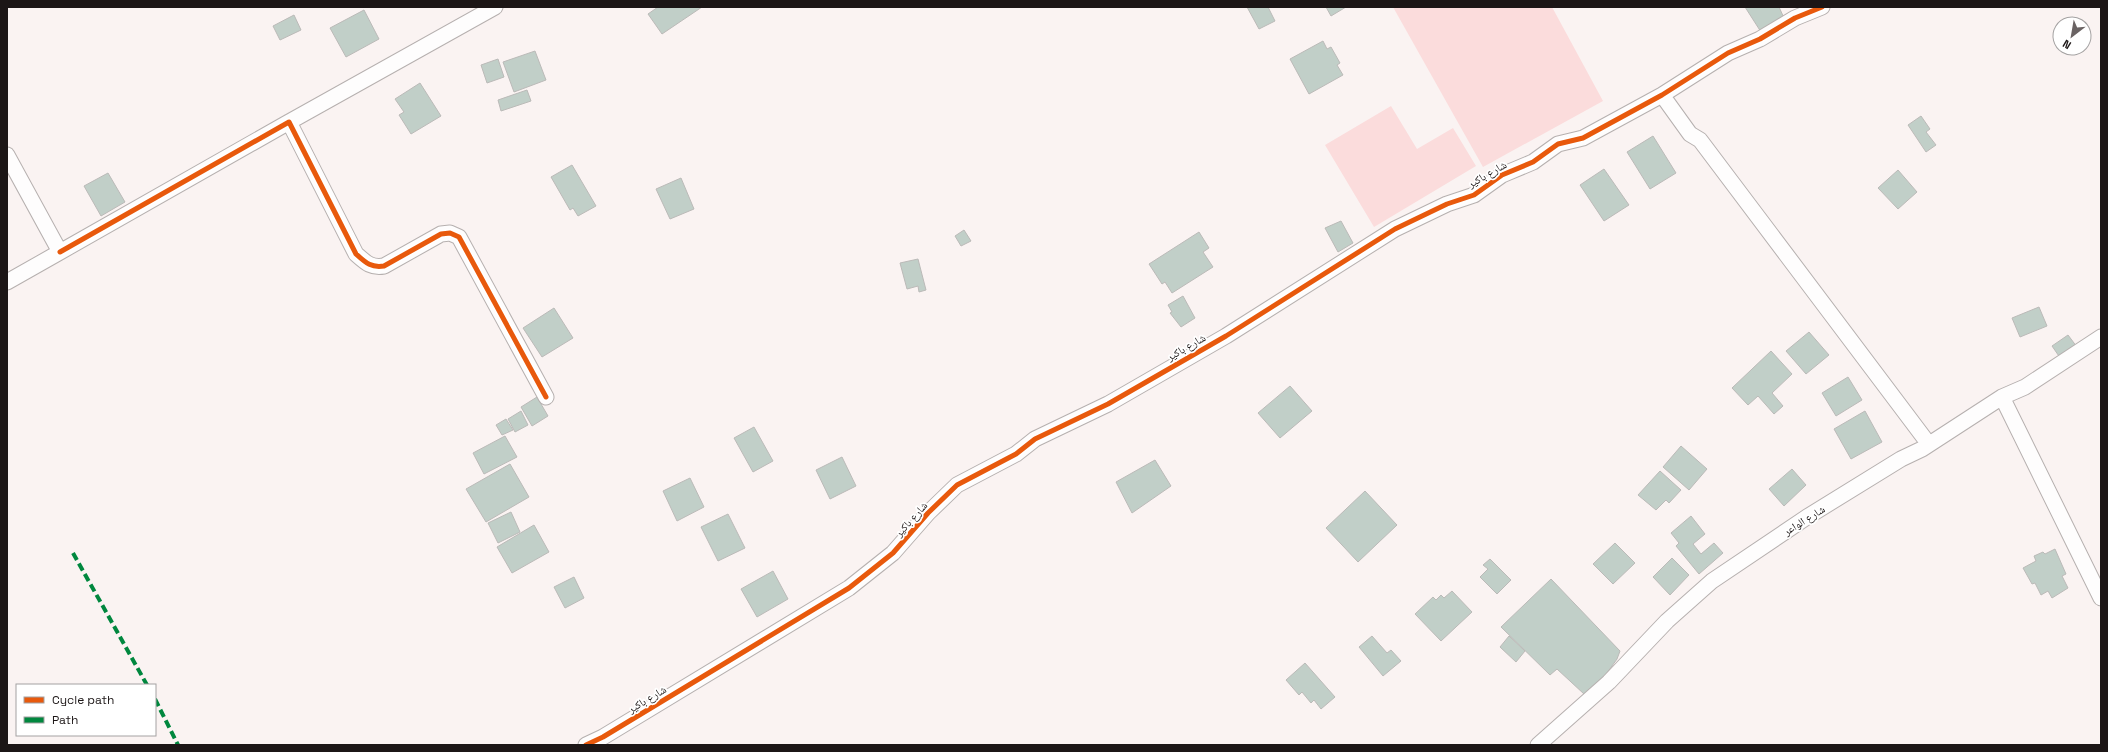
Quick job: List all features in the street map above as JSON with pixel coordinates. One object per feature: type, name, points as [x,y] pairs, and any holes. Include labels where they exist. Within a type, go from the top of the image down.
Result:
[{"type":"street","points":[[7,282],[495,7]]},
{"type":"street","name":"شارع باكير","points":[[586,745],[603,737],[849,588],[893,553],[928,513],[957,485],[1016,454],[1035,439],[1108,404],[1220,340],[1395,229],[1447,204],[1474,195],[1502,175],[1533,162],[1558,144],[1583,138],[1664,97],[1728,53],[1760,39],[1795,18],[1822,7]]},
{"type":"street","points":[[1664,97],[1690,134],[1700,140],[1928,443]]},
{"type":"street","points":[[289,122],[356,254],[366,263],[374,268],[384,266],[441,234],[450,233],[459,237],[546,397]]},
{"type":"street","points":[[7,155],[60,252]]},
{"type":"street","name":"شارع الواعر","points":[[1538,745],[1609,682],[1667,620],[1712,581],[1807,517],[1928,443],[2004,401],[2101,338]]},
{"type":"street","points":[[2004,401],[2101,598]]},
{"type":"shaded area","points":[[1393,7],[1552,7],[1603,101],[1483,167]]},
{"type":"shaded area","points":[[1391,106],[1417,149],[1453,128],[1476,166],[1374,227],[1325,145]]},
{"type":"building","points":[[658,7],[702,7],[662,34],[648,14]]},
{"type":"building","points":[[1247,7],[1268,7],[1275,21],[1259,29]]},
{"type":"building","points":[[1326,7],[1346,7],[1331,16]]},
{"type":"building","points":[[1745,7],[1779,7],[1784,18],[1761,32]]},
{"type":"building","points":[[364,10],[379,39],[346,57],[330,28]]},
{"type":"building","points":[[294,15],[301,30],[280,40],[273,26]]},
{"type":"building","points":[[1323,41],[1327,49],[1331,47],[1340,63],[1337,65],[1343,75],[1309,94],[1290,59]]},
{"type":"building","points":[[535,51],[546,80],[514,92],[503,62]]},
{"type":"building","points":[[498,59],[504,77],[487,83],[481,65]]},
{"type":"building","points":[[420,83],[441,116],[411,134],[399,115],[404,112],[395,99]]},
{"type":"building","points":[[527,90],[531,101],[501,111],[498,100]]},
{"type":"building","points":[[1921,116],[1930,129],[1926,132],[1936,145],[1926,152],[1908,125]]},
{"type":"building","points":[[1653,136],[1676,173],[1650,189],[1627,152]]},
{"type":"building","points":[[572,165],[596,206],[578,216],[573,208],[570,210],[551,177]]},
{"type":"building","points":[[1604,169],[1629,205],[1604,221],[1580,185]]},
{"type":"building","points":[[1898,170],[1917,192],[1898,209],[1878,188]]},
{"type":"building","points":[[108,173],[125,202],[101,216],[84,186]]},
{"type":"building","points":[[681,178],[694,209],[670,219],[656,189]]},
{"type":"building","points":[[1341,221],[1353,243],[1338,252],[1325,228]]},
{"type":"building","points":[[964,230],[971,241],[961,246],[955,236]]},
{"type":"building","points":[[1199,232],[1209,248],[1203,252],[1213,267],[1172,293],[1165,282],[1162,284],[1149,264]]},
{"type":"building","points":[[918,259],[926,290],[919,292],[918,286],[907,289],[900,263]]},
{"type":"building","points":[[1183,296],[1195,318],[1181,327],[1170,313],[1172,312],[1168,305]]},
{"type":"building","points":[[2039,307],[2047,326],[2020,337],[2012,318]]},
{"type":"building","points":[[554,308],[573,338],[542,357],[523,328]]},
{"type":"building","points":[[1809,332],[1829,355],[1806,374],[1786,351]]},
{"type":"building","points":[[2068,335],[2080,351],[2063,362],[2052,346]]},
{"type":"building","points":[[1771,351],[1792,374],[1772,393],[1783,406],[1774,414],[1758,396],[1748,405],[1732,388]]},
{"type":"building","points":[[1848,377],[1862,400],[1836,416],[1822,393]]},
{"type":"building","points":[[1290,386],[1312,411],[1280,438],[1258,413]]},
{"type":"building","points":[[537,397],[548,416],[532,426],[521,407]]},
{"type":"building","points":[[521,411],[528,425],[515,432],[508,419]]},
{"type":"building","points":[[1865,411],[1882,442],[1851,459],[1834,429]]},
{"type":"building","points":[[506,419],[513,430],[502,435],[496,425]]},
{"type":"building","points":[[754,427],[773,461],[753,472],[734,438]]},
{"type":"building","points":[[505,436],[517,457],[484,474],[473,453]]},
{"type":"building","points":[[1681,446],[1707,469],[1689,490],[1663,467]]},
{"type":"building","points":[[842,457],[856,486],[830,499],[816,470]]},
{"type":"building","points":[[1155,460],[1171,486],[1132,513],[1116,482]]},
{"type":"building","points":[[510,464],[529,497],[486,522],[466,489]]},
{"type":"building","points":[[1792,469],[1806,485],[1784,506],[1769,489]]},
{"type":"building","points":[[1660,471],[1681,490],[1669,503],[1666,500],[1656,510],[1638,495]]},
{"type":"building","points":[[690,478],[704,507],[677,521],[663,491]]},
{"type":"building","points":[[1365,491],[1397,525],[1358,562],[1326,528]]},
{"type":"building","points":[[511,512],[520,532],[498,543],[488,523]]},
{"type":"building","points":[[728,514],[745,548],[718,561],[701,527]]},
{"type":"building","points":[[1691,516],[1705,534],[1693,544],[1701,554],[1714,543],[1723,553],[1699,574],[1676,546],[1679,543],[1671,533]]},
{"type":"building","points":[[534,525],[549,552],[512,573],[497,547]]},
{"type":"building","points":[[1615,543],[1635,563],[1613,584],[1593,564]]},
{"type":"building","points":[[2055,549],[2066,574],[2062,576],[2068,588],[2052,598],[2048,591],[2041,595],[2035,583],[2032,584],[2023,568],[2036,561],[2034,556],[2043,552],[2045,554]]},
{"type":"building","points":[[1672,558],[1689,575],[1670,595],[1653,577]]},
{"type":"building","points":[[1490,559],[1511,580],[1497,594],[1480,577],[1488,569],[1483,565]]},
{"type":"building","points":[[773,571],[788,599],[757,617],[741,589]]},
{"type":"building","points":[[574,577],[584,598],[565,608],[554,587]]},
{"type":"building","points":[[1551,579],[1620,651],[1617,659],[1604,677],[1584,694],[1557,669],[1550,675],[1501,627]]},
{"type":"building","points":[[1452,591],[1472,612],[1441,641],[1415,614],[1433,597],[1436,600],[1441,595],[1444,598]]},
{"type":"building","points":[[1372,636],[1387,653],[1391,650],[1401,661],[1383,676],[1359,647]]},
{"type":"building","points":[[1509,636],[1525,651],[1516,662],[1500,647]]},
{"type":"building","points":[[1305,663],[1335,697],[1321,709],[1314,700],[1311,703],[1302,692],[1299,695],[1286,680]]},
{"type":"marked path","points":[[73,553],[146,684]]},
{"type":"marked path","points":[[156,701],[178,745]]},
{"type":"cycle path","points":[[586,745],[603,737],[849,588],[893,553],[928,513],[957,485],[1016,454],[1035,439],[1108,404],[1226,336],[1395,229],[1447,204],[1474,195],[1502,175],[1533,162],[1558,144],[1583,138],[1662,95],[1728,53],[1760,39],[1795,18],[1822,7]]},
{"type":"cycle path","points":[[60,252],[289,122],[356,254],[366,262],[376,266],[384,266],[441,234],[450,233],[459,237],[546,397]]}]
